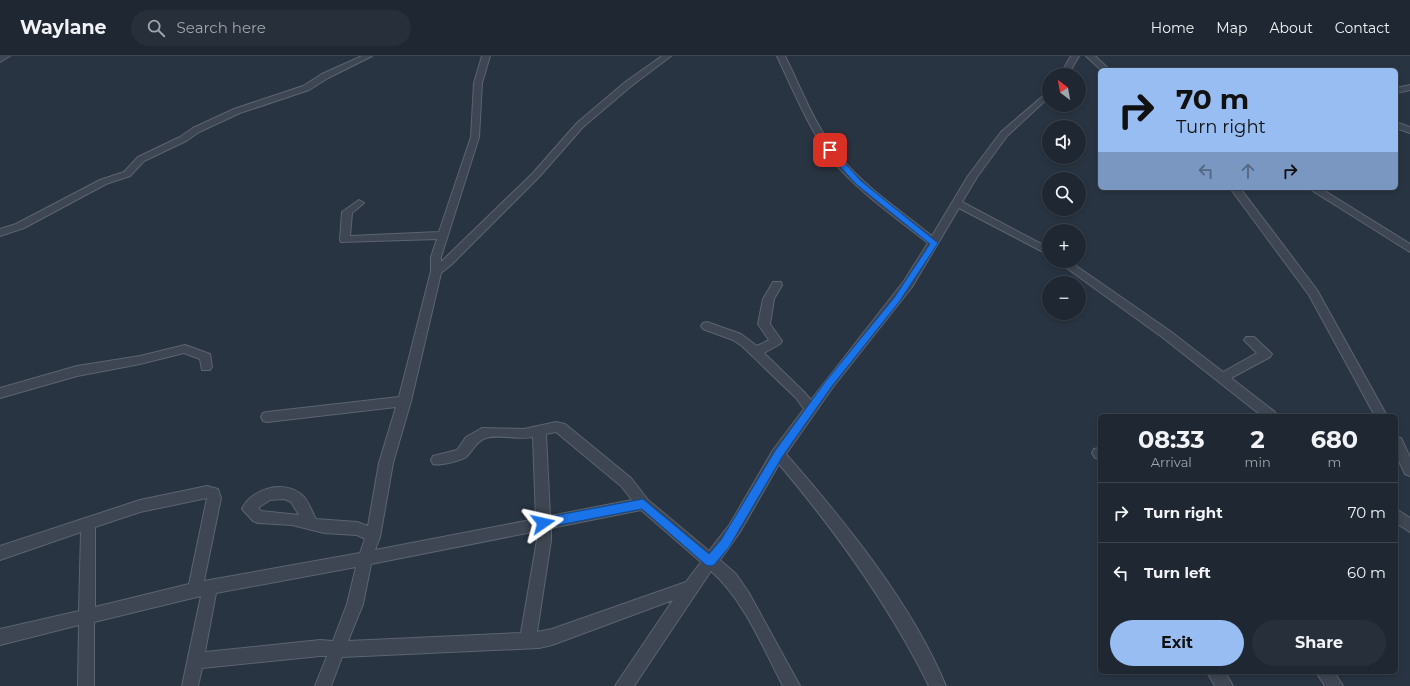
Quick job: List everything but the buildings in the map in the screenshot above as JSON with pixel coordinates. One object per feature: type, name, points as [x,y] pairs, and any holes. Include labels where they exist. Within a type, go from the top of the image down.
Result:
[{"type":"street","points":[[0,60],[6,56]]},
{"type":"street","points":[[0,233],[20,226],[103,182],[127,174],[141,159],[183,139],[196,130],[237,111],[306,88],[325,76],[368,56]]},
{"type":"street","points":[[324,686],[355,604],[365,559],[373,537],[386,463],[405,400],[436,271],[436,257],[475,137],[478,84],[486,56]]},
{"type":"street","points":[[436,271],[447,263],[536,176],[580,125],[630,83],[667,56]]},
{"type":"street","points":[[781,56],[816,129],[837,160],[859,182],[934,243]]},
{"type":"street","points":[[1068,68],[1074,56]]},
{"type":"street","points":[[1090,56],[1104,68]]},
{"type":"street","points":[[1398,90],[1410,87]]},
{"type":"street","points":[[623,686],[634,673],[691,587],[735,528],[778,454],[829,384],[896,300],[934,243],[973,176],[1000,139],[1042,100]]},
{"type":"street","points":[[1398,126],[1410,130]]},
{"type":"street","points":[[1236,190],[1313,293],[1380,414]]},
{"type":"street","points":[[1316,190],[1410,249]]},
{"type":"street","points":[[359,204],[347,212],[345,240],[442,235]]},
{"type":"street","points":[[958,204],[1042,248]]},
{"type":"street","points":[[1072,268],[1143,317],[1268,414]]},
{"type":"street","points":[[756,352],[776,341],[764,324],[767,317],[767,298],[770,292],[777,285]]},
{"type":"street","points":[[707,326],[736,337],[756,352],[800,395],[811,410]]},
{"type":"street","points":[[1222,378],[1266,354],[1250,340]]},
{"type":"street","points":[[0,393],[77,371],[140,360],[185,349],[206,357],[206,367]]},
{"type":"street","points":[[267,417],[405,400]]},
{"type":"street","points":[[438,460],[461,454],[471,441],[482,433],[489,432],[515,434],[539,432],[556,427],[560,428],[626,482],[643,504],[731,579],[744,598],[792,686]]},
{"type":"street","points":[[528,640],[542,554],[543,523],[539,432]]},
{"type":"street","points":[[1398,446],[1410,470]]},
{"type":"street","points":[[778,454],[816,500],[882,587],[906,624],[938,686]]},
{"type":"street","points":[[0,553],[88,523],[158,502],[207,492],[213,493],[214,498],[196,661],[190,686]]},
{"type":"street","points":[[0,637],[203,588],[365,559],[643,504]]},
{"type":"street","points":[[1398,517],[1410,526]]},
{"type":"street","points":[[86,686],[88,523]]},
{"type":"street","points":[[312,524],[328,528],[353,527],[365,530],[373,537]]},
{"type":"street","points":[[196,661],[257,653],[320,648],[337,649],[539,640],[552,637],[691,587]]},
{"type":"street","points":[[1216,674],[1225,686]]},
{"type":"street","points":[[1326,674],[1335,686]]},
{"type":"route","points":[[543,523],[643,504],[710,561],[725,543],[745,512],[778,454],[829,384],[872,332],[908,284],[934,243],[859,182],[837,160],[830,150]]}]
